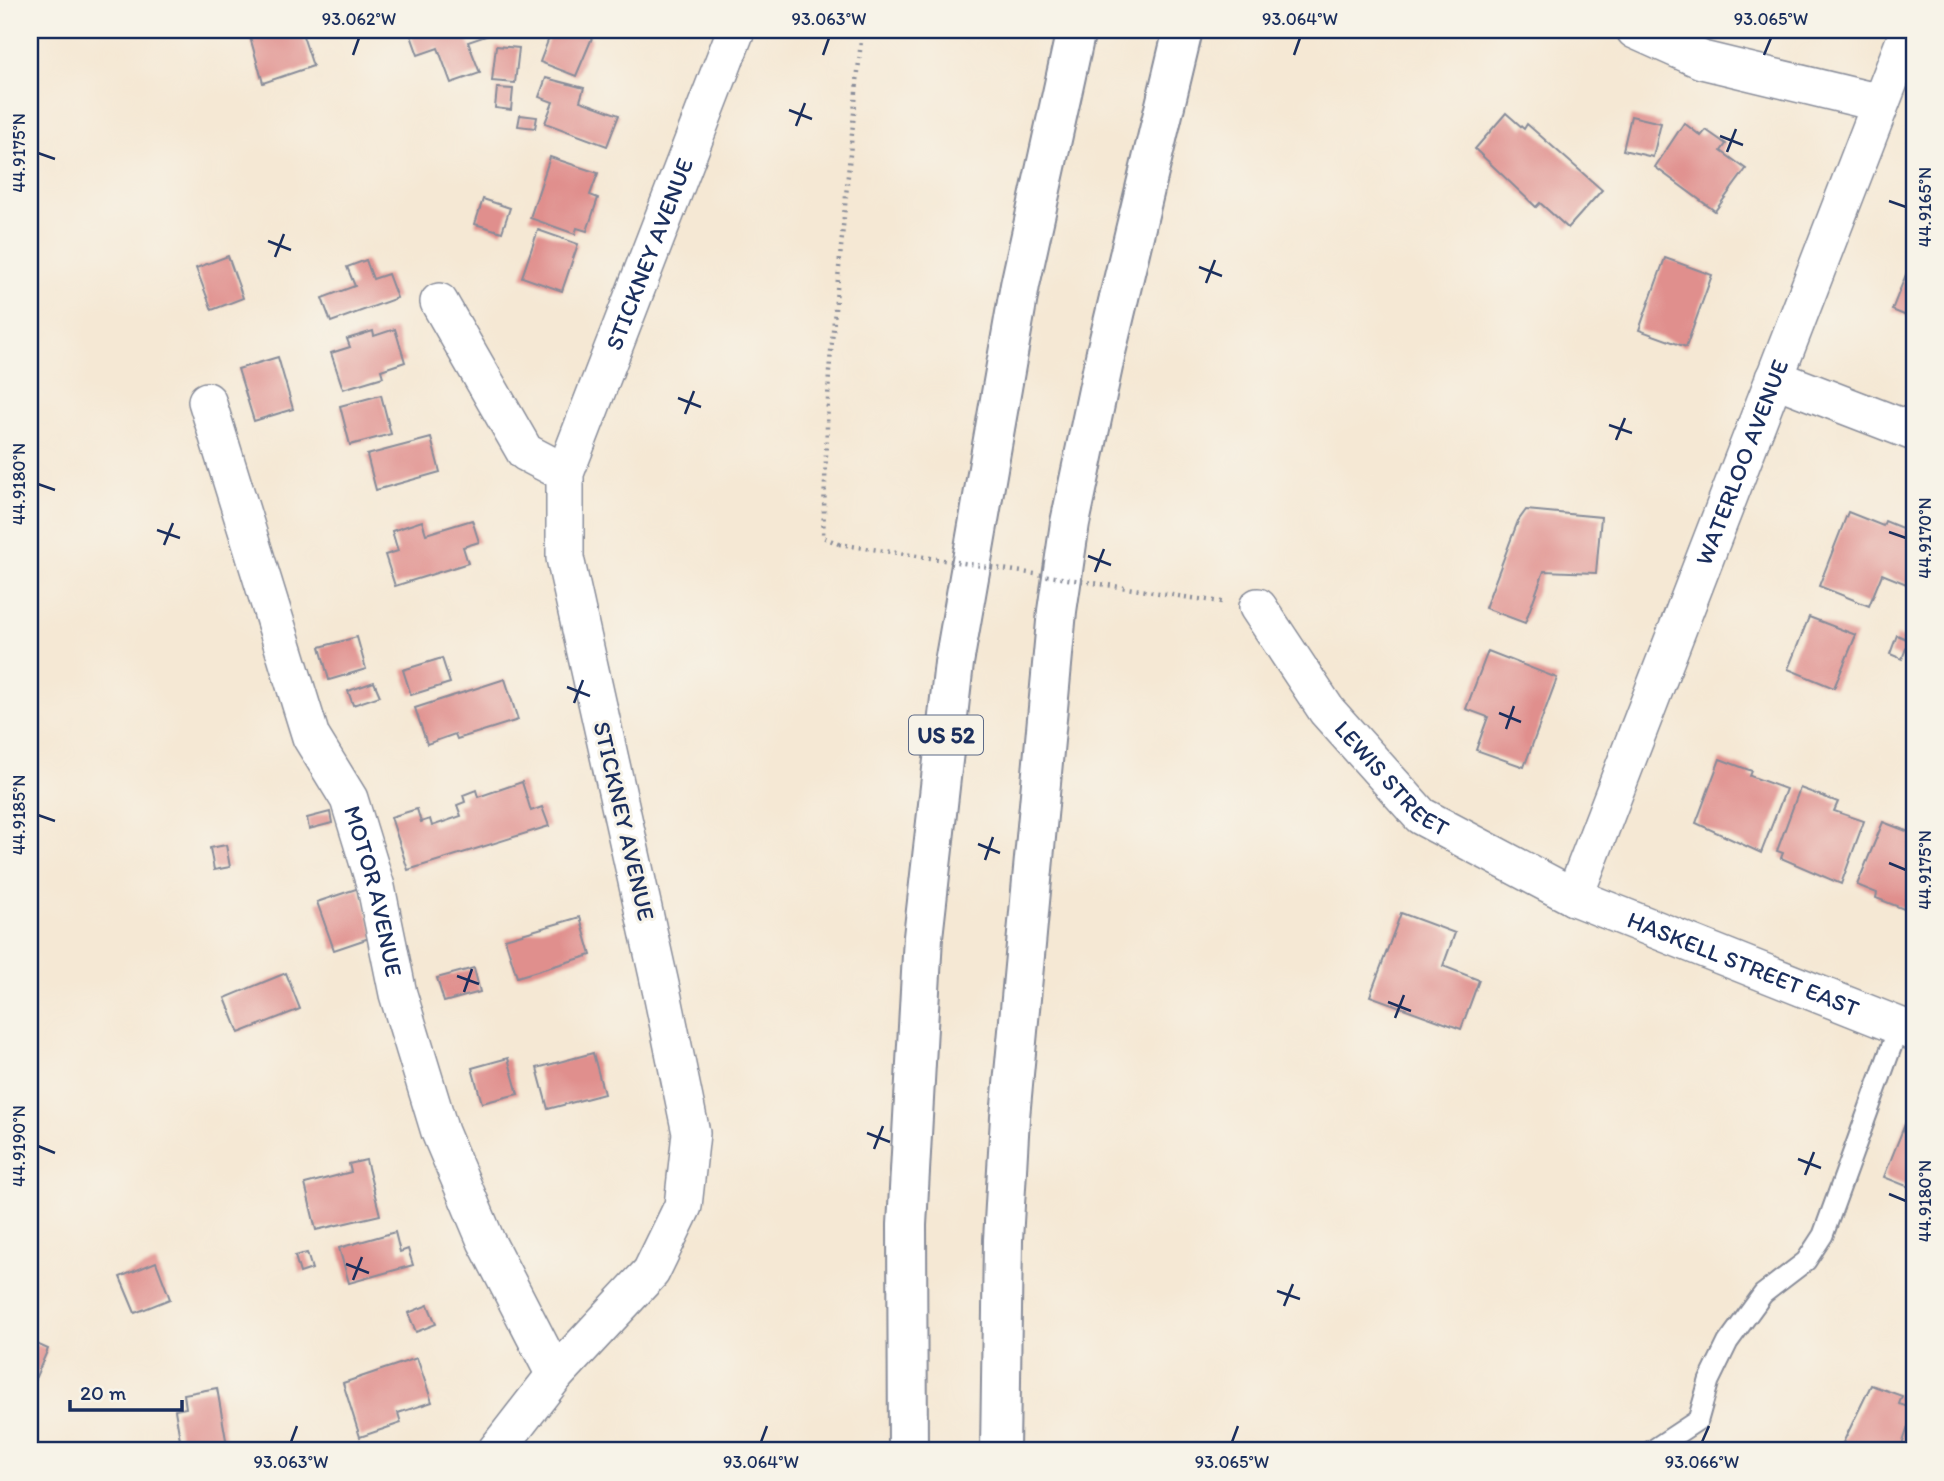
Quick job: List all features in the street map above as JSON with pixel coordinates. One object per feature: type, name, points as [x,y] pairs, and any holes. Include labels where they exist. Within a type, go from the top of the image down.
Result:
[{"type":"highway","name":"US 52","points":[[908,1451],[907,1225],[923,937],[954,663],[1020,285],[1076,30]]},
{"type":"highway","points":[[1000,1451],[1003,1240],[1010,1117],[1057,611],[1070,523],[1106,352],[1183,30]]},
{"type":"highway","points":[[1163,106],[1197,30]]},
{"type":"street","name":"STICKNEY AVENUE","points":[[496,1451],[555,1375],[651,1272],[683,1206],[691,1133],[565,558],[565,473],[736,30]]},
{"type":"street","points":[[1635,30],[1702,60],[1880,103]]},
{"type":"street","name":"WATERLOO AVENUE","points":[[1574,897],[1909,30]]},
{"type":"street","points":[[439,302],[525,452],[565,473]]},
{"type":"street","points":[[1774,378],[1914,432]]},
{"type":"street","name":"MOTOR AVENUE","points":[[207,401],[311,737],[349,799],[376,887],[398,995],[440,1132],[486,1241],[555,1375]]},
{"type":"street","name":"LEWIS STREET","points":[[1258,607],[1327,711],[1421,816],[1574,897]]},
{"type":"street","name":"HASKELL STREET EAST","points":[[1574,897],[1907,1029]]},
{"type":"lane","points":[[1651,1451],[1698,1420],[1709,1381],[1728,1342],[1763,1294],[1806,1261],[1823,1235],[1907,1029]]},
{"type":"path","points":[[862,30],[829,372],[823,537],[839,544],[1192,598]]},
{"type":"building","points":[[248,30],[301,30],[313,66],[263,83]]},
{"type":"building","points":[[409,30],[487,30],[489,35],[468,42],[480,73],[451,83],[438,48],[418,55]]},
{"type":"building","points":[[552,30],[571,30],[592,38],[576,76],[540,62]]},
{"type":"building","points":[[496,46],[519,48],[515,83],[492,81]]},
{"type":"building","points":[[546,78],[584,88],[580,101],[619,115],[607,146],[545,123],[553,102],[539,97]]},
{"type":"building","points":[[497,88],[513,89],[511,110],[495,108]]},
{"type":"building","points":[[1506,113],[1524,129],[1527,124],[1602,190],[1568,228],[1540,203],[1536,207],[1475,149]]},
{"type":"building","points":[[520,115],[537,117],[535,128],[518,126]]},
{"type":"building","points":[[1631,116],[1661,123],[1653,157],[1623,150]]},
{"type":"building","points":[[1684,123],[1701,136],[1706,130],[1726,144],[1721,151],[1746,169],[1715,211],[1655,167]]},
{"type":"building","points":[[550,157],[598,173],[590,195],[598,198],[587,231],[577,228],[575,234],[530,218]]},
{"type":"building","points":[[483,199],[510,208],[502,232],[475,224]]},
{"type":"building","points":[[538,230],[578,244],[562,291],[522,277]]},
{"type":"building","points":[[1914,254],[1914,319],[1892,310]]},
{"type":"building","points":[[228,256],[243,298],[212,310],[196,268]]},
{"type":"building","points":[[1665,258],[1712,275],[1686,347],[1639,330]]},
{"type":"building","points":[[366,260],[373,279],[388,274],[397,298],[331,322],[322,298],[355,286],[347,267]]},
{"type":"building","points":[[395,329],[405,362],[381,370],[383,377],[343,389],[331,353],[350,347],[347,339],[373,331],[374,336]]},
{"type":"building","points":[[278,357],[293,409],[254,421],[238,369]]},
{"type":"building","points":[[381,395],[391,434],[350,445],[340,406]]},
{"type":"building","points":[[431,438],[440,472],[376,490],[367,455]]},
{"type":"building","points":[[1526,510],[1601,517],[1596,573],[1544,571],[1525,623],[1485,608],[1518,521]]},
{"type":"building","points":[[1848,512],[1883,526],[1885,521],[1914,533],[1914,587],[1882,574],[1869,606],[1819,586]]},
{"type":"building","points":[[472,520],[479,542],[463,547],[468,563],[395,586],[385,555],[398,551],[392,531],[422,521],[426,534]]},
{"type":"building","points":[[1809,617],[1856,635],[1834,688],[1788,669]]},
{"type":"building","points":[[1897,635],[1909,640],[1902,659],[1890,654]]},
{"type":"building","points":[[357,637],[366,669],[329,680],[320,647]]},
{"type":"building","points":[[1488,651],[1557,678],[1524,767],[1476,750],[1488,717],[1466,709]]},
{"type":"building","points":[[442,658],[450,683],[411,695],[403,670]]},
{"type":"building","points":[[505,679],[518,720],[457,739],[455,734],[427,744],[415,708]]},
{"type":"building","points":[[374,682],[380,696],[353,705],[348,691]]},
{"type":"building","points":[[1720,759],[1752,771],[1750,776],[1786,789],[1761,853],[1696,823]]},
{"type":"building","points":[[522,782],[531,811],[542,807],[549,826],[408,870],[391,817],[417,809],[421,822],[430,819],[432,826],[461,816],[457,805],[465,802],[463,795],[476,790],[478,797]]},
{"type":"building","points":[[1800,788],[1838,802],[1834,811],[1864,821],[1841,884],[1781,858],[1783,853],[1777,851]]},
{"type":"building","points":[[330,812],[332,823],[309,829],[307,818]]},
{"type":"building","points":[[1883,822],[1914,834],[1914,913],[1876,898],[1877,893],[1857,885]]},
{"type":"building","points":[[226,845],[230,867],[214,870],[210,848]]},
{"type":"building","points":[[359,888],[375,936],[334,950],[317,902]]},
{"type":"building","points":[[1401,913],[1455,933],[1443,966],[1479,980],[1461,1029],[1370,996]]},
{"type":"building","points":[[580,917],[591,955],[517,977],[505,939]]},
{"type":"building","points":[[474,968],[480,992],[444,1002],[437,978]]},
{"type":"building","points":[[286,973],[300,1009],[239,1033],[225,998]]},
{"type":"building","points":[[593,1053],[604,1094],[548,1109],[537,1068]]},
{"type":"building","points":[[508,1058],[518,1094],[482,1103],[472,1068]]},
{"type":"building","points":[[1907,1119],[1914,1122],[1914,1189],[1884,1177]]},
{"type":"building","points":[[366,1160],[380,1215],[316,1230],[305,1184],[351,1172],[349,1164]]},
{"type":"building","points":[[395,1232],[400,1252],[408,1249],[413,1265],[349,1283],[339,1248]]},
{"type":"building","points":[[307,1253],[312,1269],[300,1273],[295,1256]]},
{"type":"building","points":[[156,1262],[170,1299],[135,1313],[120,1277]]},
{"type":"building","points":[[428,1305],[436,1324],[416,1332],[408,1313]]},
{"type":"building","points":[[30,1341],[48,1349],[32,1386],[30,1385]]},
{"type":"building","points":[[417,1358],[432,1402],[398,1413],[401,1423],[360,1437],[343,1383]]},
{"type":"building","points":[[1871,1385],[1902,1396],[1899,1404],[1914,1409],[1900,1451],[1839,1451]]},
{"type":"building","points":[[217,1388],[228,1451],[182,1451],[175,1410],[186,1408],[184,1394]]}]
